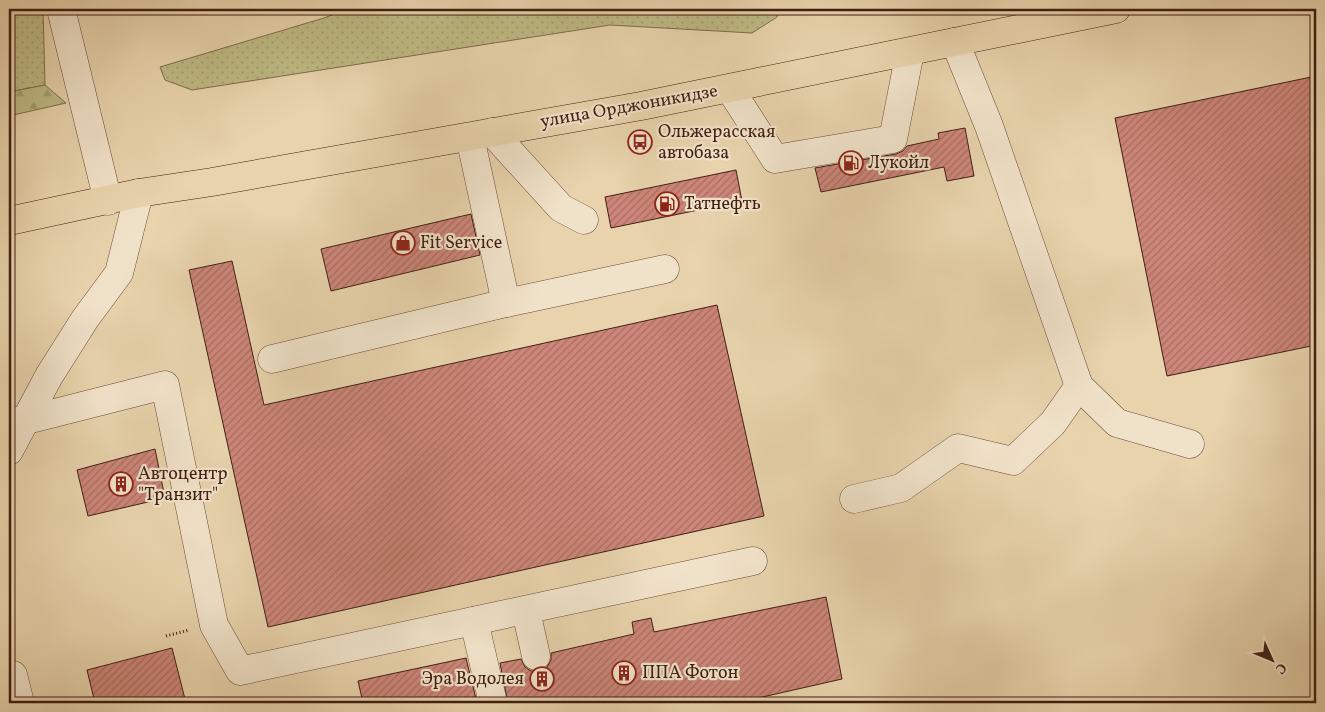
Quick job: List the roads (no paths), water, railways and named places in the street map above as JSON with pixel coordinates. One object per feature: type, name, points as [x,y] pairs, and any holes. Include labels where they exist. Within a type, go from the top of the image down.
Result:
[{"type":"main road","name":"улица Орджоникидзе","points":[[9,221],[108,201],[139,192],[481,134],[730,88],[1116,9]]},
{"type":"street","points":[[61,9],[108,201]]},
{"type":"street","points":[[956,42],[989,126],[1079,386],[1117,423],[1190,444]]},
{"type":"street","points":[[730,88],[775,159],[893,139],[910,52]]},
{"type":"street","points":[[481,134],[561,208],[584,220]]},
{"type":"street","points":[[481,134],[506,303]]},
{"type":"street","points":[[9,451],[16,421],[85,319],[119,273],[139,192]]},
{"type":"street","points":[[272,359],[506,303],[665,269]]},
{"type":"street","points":[[16,421],[165,385],[214,625],[240,671],[753,561]]},
{"type":"street","points":[[854,499],[901,488],[958,448],[1013,461],[1053,423],[1079,386]]},
{"type":"street","points":[[526,611],[536,656]]},
{"type":"street","points":[[474,621],[493,703]]},
{"type":"street","points":[[13,675],[20,703]]},
{"type":"place","name":"Ольжерасская автобаза","points":[[640,142]]},
{"type":"place","name":"Лукойл","points":[[851,163]]},
{"type":"place","name":"Татнефть","points":[[667,204]]},
{"type":"place","name":"Fit Service","points":[[403,243]]},
{"type":"place","name":"Автоцентр \"Транзит\"","points":[[121,484]]},
{"type":"place","name":"ППА Фотон","points":[[624,673]]},
{"type":"place","name":"Эра Водолея","points":[[542,679]]}]
